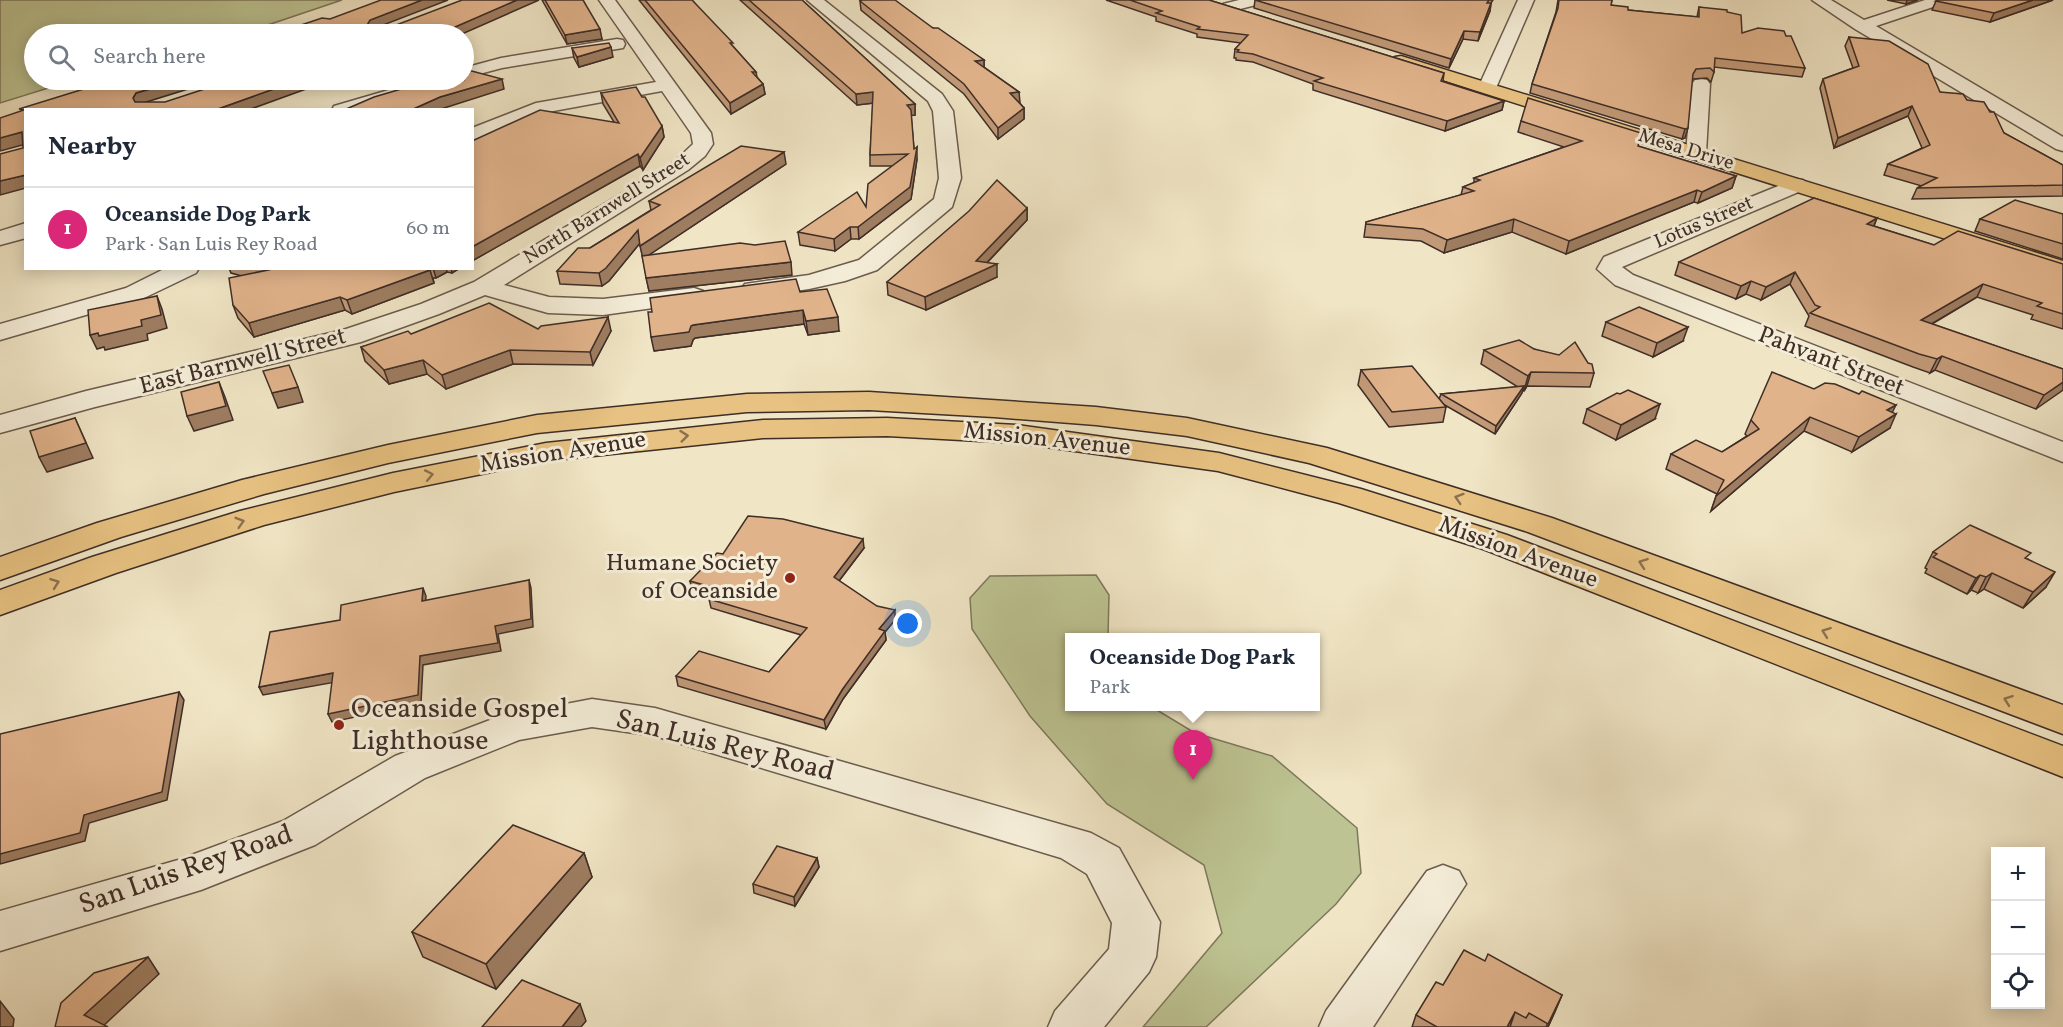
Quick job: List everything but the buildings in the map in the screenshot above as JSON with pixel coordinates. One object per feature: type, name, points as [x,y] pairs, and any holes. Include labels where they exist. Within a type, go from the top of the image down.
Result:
[{"type":"main road","points":[[1206,0],[1228,7],[1261,9]]},
{"type":"main road","name":"Mesa Drive","points":[[1388,57],[2063,269]]},
{"type":"main road","name":"Mission Avenue","points":[[0,569],[109,530],[253,487],[388,454],[537,424],[747,403],[869,401],[994,408],[1096,416],[1187,427],[1316,455],[1540,525],[2063,720]]},
{"type":"main road","name":"Mission Avenue","points":[[0,603],[104,565],[252,518],[393,483],[546,452],[763,429],[887,427],[1017,435],[1219,462],[1350,496],[1495,542],[2063,762]]},
{"type":"street","name":"North Barnwell Street","points":[[483,287],[681,166],[704,144],[701,133],[607,0]]},
{"type":"street","points":[[483,287],[549,305],[603,307],[809,282],[868,266],[944,202],[950,178],[943,111],[935,98],[815,0]]},
{"type":"street","points":[[1487,88],[1526,0]]},
{"type":"street","points":[[1820,0],[2061,142]]},
{"type":"street","points":[[1861,26],[1940,0]]},
{"type":"street","points":[[474,70],[553,53],[637,42]]},
{"type":"street","points":[[1695,153],[1701,84]]},
{"type":"street","points":[[474,134],[543,106],[668,85]]},
{"type":"street","points":[[348,108],[408,90]]},
{"type":"street","name":"Lotus Street","points":[[1613,262],[1795,185]]},
{"type":"street","points":[[0,238],[24,231]]},
{"type":"street","name":"Pahvant Street","points":[[1613,262],[1609,269],[1624,280],[2063,453]]},
{"type":"street","points":[[0,332],[125,296],[183,270]]},
{"type":"street","name":"East Barnwell Street","points":[[0,424],[86,400],[352,336],[430,309],[483,287]]},
{"type":"street","name":"San Luis Rey Road","points":[[0,930],[185,877],[299,833],[410,767],[512,727],[592,713],[655,722],[821,770],[1075,845],[1103,861],[1136,922],[1132,957],[1073,1027]]},
{"type":"street","points":[[1344,1027],[1443,884]]},
{"type":"green space","points":[[0,0],[342,0],[271,24],[24,24],[24,90],[42,90],[0,103]]},
{"type":"green space","points":[[1096,575],[1109,595],[1108,633],[1065,633],[1065,711],[1159,711],[1195,733],[1272,756],[1357,828],[1361,873],[1336,904],[1206,1027],[1143,1027],[1222,933],[1204,865],[1107,804],[1030,716],[972,629],[970,598],[990,576]]},
{"type":"place","name":"Humane Society of Oceanside","points":[[790,578]]},
{"type":"place","name":"Oceanside Gospel Lighthouse","points":[[339,725]]},
{"type":"place","name":"Oceanside Dog Park","points":[[1193,780]]}]
